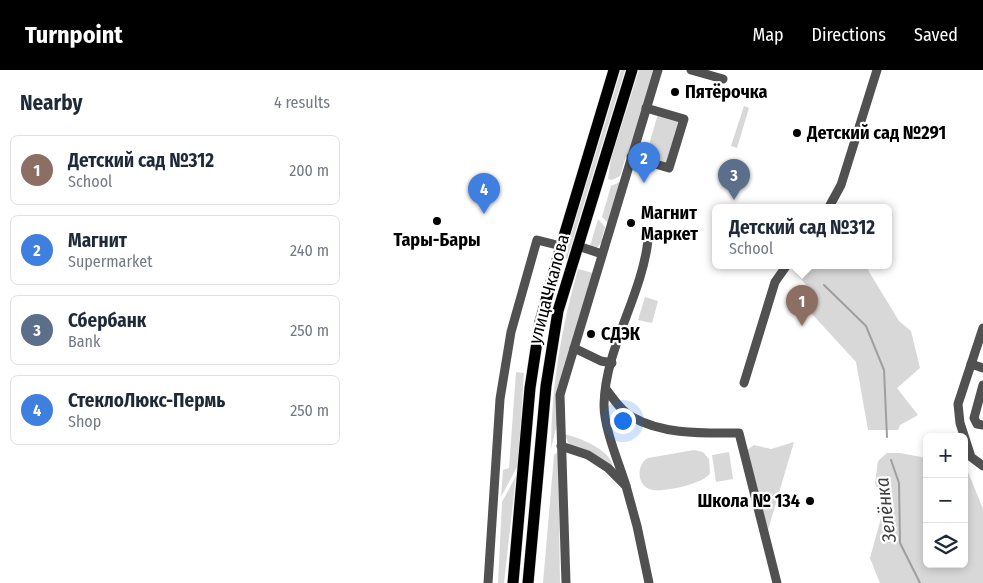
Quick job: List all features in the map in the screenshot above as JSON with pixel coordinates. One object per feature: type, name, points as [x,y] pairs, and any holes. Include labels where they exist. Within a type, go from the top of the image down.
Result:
[{"type":"main road","name":"улица Чкалова","points":[[513,583],[530,388],[540,322],[614,70]]},
{"type":"main road","name":"улица Чкалова","points":[[528,583],[552,341],[558,311],[632,70]]},
{"type":"street","points":[[566,583],[560,395],[658,70]]},
{"type":"street","points":[[691,70],[723,78]]},
{"type":"street","points":[[830,204],[839,191],[877,70]]},
{"type":"street","points":[[631,156],[669,168],[684,119],[646,108]]},
{"type":"street","points":[[488,583],[500,400],[511,332],[537,240],[561,246]]},
{"type":"street","points":[[648,240],[646,261],[612,362],[604,407],[638,526],[649,583]]},
{"type":"street","points":[[578,246],[602,254]]},
{"type":"street","points":[[744,383],[775,282],[784,269]]},
{"type":"street","points":[[983,328],[958,404],[958,414],[971,457],[983,466]]},
{"type":"street","points":[[574,348],[601,360],[612,362]]},
{"type":"street","points":[[971,364],[983,368]]},
{"type":"street","points":[[983,386],[974,418],[977,424],[983,426]]},
{"type":"street","points":[[606,389],[631,417],[646,422],[679,432],[739,433],[777,583]]},
{"type":"street","points":[[561,446],[588,455],[608,468],[626,486]]},
{"type":"shaded area","points":[[621,70],[625,70],[567,259],[564,258]]},
{"type":"shaded area","points":[[639,70],[656,70],[629,157],[626,156],[620,176],[612,180],[608,179],[611,159]]},
{"type":"shaded area","points":[[744,106],[749,108],[737,148],[731,146]]},
{"type":"shaded area","points":[[658,114],[682,121],[668,165],[645,158]]},
{"type":"shaded area","points":[[622,181],[609,224],[602,217],[611,186]]},
{"type":"shaded area","points":[[598,219],[605,227],[602,238],[604,239],[597,248],[590,246]]},
{"type":"shaded area","points":[[578,269],[593,273],[551,449],[551,426],[558,358]]},
{"type":"shaded area","points":[[792,269],[867,269],[899,321],[911,331],[920,368],[897,388],[918,415],[900,425],[898,430],[868,430],[856,362],[802,303],[808,287]]},
{"type":"shaded area","points":[[645,297],[658,301],[652,323],[638,320]]},
{"type":"shaded area","points":[[516,372],[524,373],[518,465],[501,497],[503,470],[509,468]]},
{"type":"shaded area","points":[[564,434],[593,445],[606,455],[613,467],[569,444]]},
{"type":"shaded area","points":[[794,442],[768,530],[747,450],[754,445],[771,449]]},
{"type":"shaded area","points":[[694,450],[703,452],[709,459],[710,473],[707,477],[682,487],[663,490],[649,489],[642,482],[640,469],[648,458]]},
{"type":"shaded area","points":[[558,452],[560,583],[543,583],[554,455]]},
{"type":"shaded area","points":[[729,452],[733,479],[716,482],[712,455]]},
{"type":"shaded area","points":[[887,453],[900,453],[923,457],[923,568],[968,568],[968,472],[983,509],[983,583],[880,583],[870,558],[881,518],[882,500],[875,483],[878,461]]},
{"type":"shaded area","points":[[516,476],[504,583],[498,583],[502,502]]},
{"type":"waterway","name":"Зелёнка","points":[[824,285],[866,326],[884,370],[887,437]]},
{"type":"waterway","name":"Зелёнка","points":[[891,460],[899,483],[900,543],[920,583]]},
{"type":"place","name":"Пятёрочка","points":[[675,92]]},
{"type":"place","name":"Детский сад №291","points":[[797,133]]},
{"type":"place","name":"Магнит","points":[[644,183]]},
{"type":"place","name":"Сбербанк","points":[[734,200]]},
{"type":"place","name":"СтеклоЛюкс-Пермь","points":[[484,214]]},
{"type":"place","name":"Тары-Бары","points":[[437,221]]},
{"type":"place","name":"Магнит Маркет","points":[[631,223]]},
{"type":"place","name":"Детский сад №312","points":[[802,326]]},
{"type":"place","name":"СДЭК","points":[[591,334]]},
{"type":"place","name":"Школа № 134","points":[[810,501]]}]
